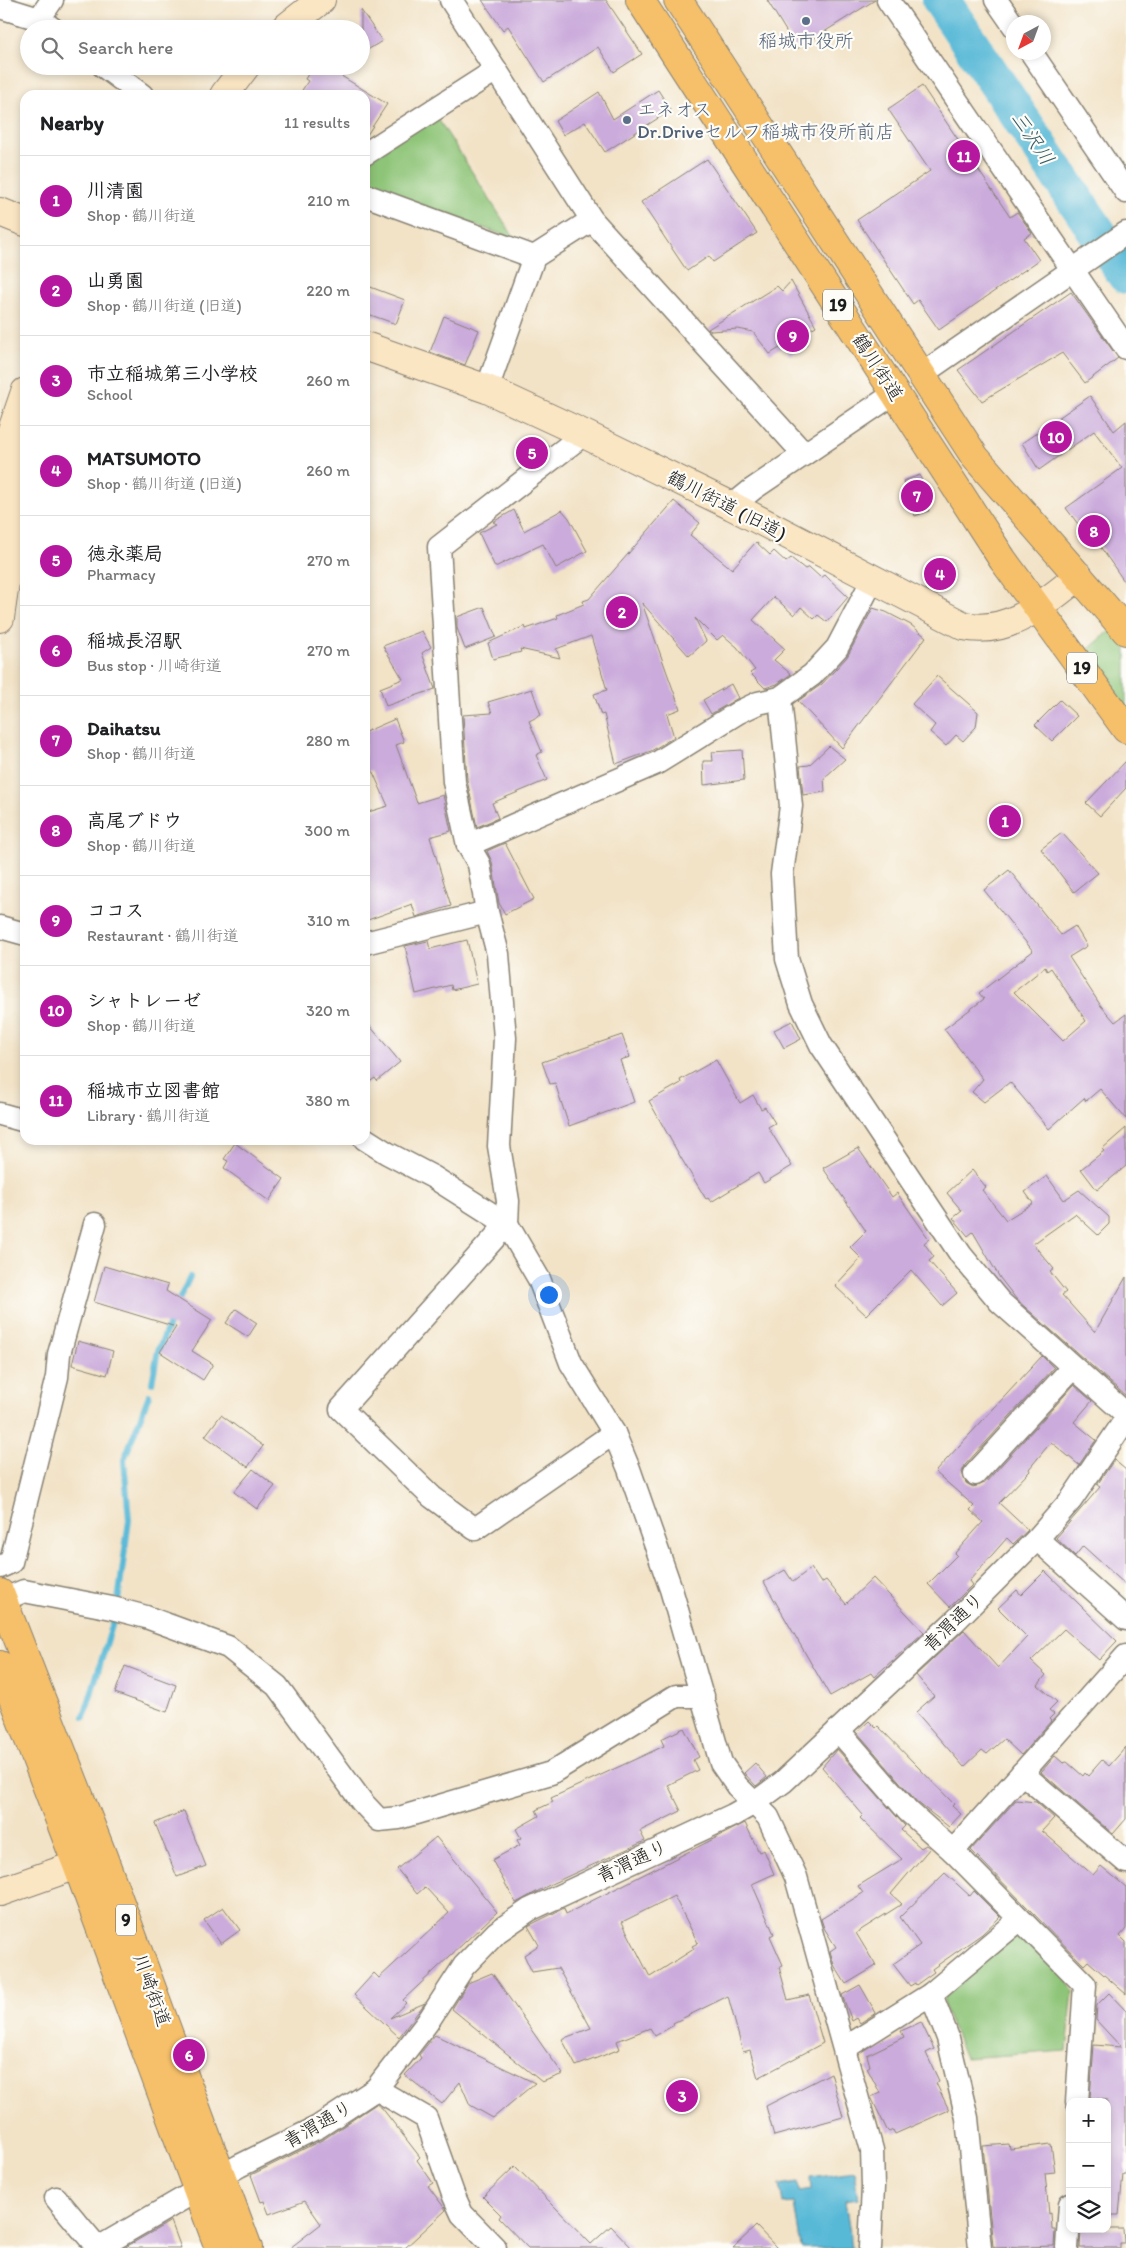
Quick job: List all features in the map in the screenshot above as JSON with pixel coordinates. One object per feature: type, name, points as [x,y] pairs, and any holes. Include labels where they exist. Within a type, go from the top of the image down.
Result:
[{"type":"main road","name":"鶴川街道","points":[[640,0],[1003,560],[1126,729]]},
{"type":"main road","name":"鶴川街道","points":[[678,0],[976,457],[1126,631]]},
{"type":"main road","points":[[680,63],[707,45]]},
{"type":"main road","name":"川崎街道","points":[[1,1598],[102,1854],[248,2248]]},
{"type":"main road","name":"川崎街道","points":[[0,1665],[77,1865],[219,2248]]},
{"type":"street","points":[[47,20],[52,0]]},
{"type":"street","points":[[295,20],[321,0]]},
{"type":"street","points":[[452,0],[592,220],[804,454]]},
{"type":"street","points":[[888,0],[1079,265],[1126,348]]},
{"type":"street","points":[[996,0],[1006,15]]},
{"type":"street","points":[[0,7],[35,20]]},
{"type":"street","points":[[1036,60],[1126,192]]},
{"type":"street","points":[[370,151],[496,70]]},
{"type":"street","points":[[115,75],[135,90]]},
{"type":"street","points":[[228,90],[239,75]]},
{"type":"street","points":[[370,197],[534,257]]},
{"type":"street","points":[[0,212],[20,220]]},
{"type":"street","points":[[487,389],[534,257],[592,220]]},
{"type":"street","points":[[922,374],[1126,233]]},
{"type":"street","name":"鶴川街道 (旧道)","points":[[370,348],[487,389],[732,506],[950,619],[977,628],[993,628],[1016,621],[1038,608],[1079,576]]},
{"type":"street","points":[[732,506],[753,489],[895,392]]},
{"type":"street","points":[[0,618],[7,569],[10,521],[8,462],[10,436],[20,407]]},
{"type":"street","points":[[584,434],[439,547],[454,782],[468,845],[479,864],[487,912],[498,954],[505,1038],[498,1146],[508,1201],[507,1224],[341,1408],[432,1497],[475,1529],[614,1433]]},
{"type":"street","points":[[468,845],[657,763],[739,712],[758,703],[780,698],[812,675],[837,648],[873,579]]},
{"type":"street","points":[[780,698],[791,806],[782,874],[787,959],[801,1004],[820,1045],[961,1255],[1000,1302],[1126,1414]]},
{"type":"street","points":[[370,942],[487,912]]},
{"type":"street","points":[[0,927],[20,933]]},
{"type":"street","points":[[0,1114],[20,1120]]},
{"type":"street","points":[[370,1142],[433,1176],[507,1224],[539,1279],[571,1363],[614,1433],[639,1496],[671,1589],[721,1763],[738,1786],[756,1802],[768,1817],[796,1877],[872,2150],[873,2188],[870,2248]]},
{"type":"street","points":[[0,1567],[11,1562],[57,1377],[59,1354],[96,1224]]},
{"type":"street","points":[[974,1474],[1073,1367]]},
{"type":"street","name":"青渭通り","points":[[98,2248],[221,2176],[318,2127],[376,2089],[427,2023],[464,1966],[497,1932],[529,1910],[756,1802],[783,1782],[955,1621],[1037,1539],[1071,1500],[1126,1419]]},
{"type":"street","points":[[1037,1539],[1126,1619]]},
{"type":"street","points":[[1,1598],[24,1591],[112,1608],[228,1647],[278,1686],[362,1802],[379,1820],[399,1818],[551,1773],[676,1696],[703,1696]]},
{"type":"street","points":[[953,1851],[1126,1656]]},
{"type":"street","points":[[838,1730],[908,1811],[953,1851],[1085,1985],[1077,2098]]},
{"type":"street","points":[[1022,1773],[1122,1852]]},
{"type":"street","points":[[0,1892],[77,1865]]},
{"type":"street","points":[[845,2048],[931,1994],[1019,1920]]},
{"type":"street","points":[[931,1994],[948,2038],[967,2118],[980,2248]]},
{"type":"street","points":[[376,2089],[426,2118],[452,2194],[462,2214],[495,2248]]},
{"type":"street","points":[[56,2198],[98,2248]]},
{"type":"street","points":[[1067,2248],[1068,2233]]},
{"type":"green space","points":[[435,114],[515,239],[370,189],[370,158]]},
{"type":"green space","points":[[1112,629],[1126,645],[1126,709],[1084,653]]},
{"type":"green space","points":[[1011,1935],[1023,1935],[1064,1975],[1073,1990],[1067,2051],[965,2058],[944,2007],[944,1998],[950,1989]]},
{"type":"water","points":[[854,2171],[858,2198],[845,2200],[852,2248],[801,2248],[794,2203],[783,2204],[780,2185],[798,2182],[799,2191],[812,2189],[811,2177]]},
{"type":"building","points":[[482,0],[606,0],[642,54],[614,72],[598,47],[544,82],[508,26],[503,30]]},
{"type":"building","points":[[767,0],[875,0],[797,49]]},
{"type":"building","points":[[361,10],[368,20],[361,20]]},
{"type":"building","points":[[370,23],[382,41],[370,48]]},
{"type":"building","points":[[307,75],[340,75],[364,90],[302,90],[308,81],[305,79]]},
{"type":"building","points":[[922,86],[1010,217],[1017,212],[1032,233],[1024,238],[1039,260],[939,330],[918,300],[913,304],[857,220],[930,171],[888,109]]},
{"type":"building","points":[[658,90],[671,110],[605,152],[585,122],[563,135],[555,121],[599,92],[613,119]]},
{"type":"building","points":[[370,94],[387,104],[370,130]]},
{"type":"building","points":[[707,159],[757,233],[713,262],[709,256],[687,271],[641,202]]},
{"type":"building","points":[[791,281],[816,326],[801,335],[807,344],[790,355],[783,346],[770,354],[753,332],[738,329],[711,331],[708,329],[777,286],[782,291]]},
{"type":"building","points":[[370,287],[405,300],[396,324],[370,315]]},
{"type":"building","points":[[1071,292],[1118,358],[1085,383],[1062,353],[982,401],[958,370]]},
{"type":"building","points":[[444,316],[479,330],[465,365],[430,352]]},
{"type":"building","points":[[1090,396],[1114,431],[1126,421],[1126,584],[1097,542],[1093,544],[1066,508],[1122,468],[1094,431],[1039,470],[1022,443]]},
{"type":"building","points":[[532,438],[541,451],[529,460],[520,452]]},
{"type":"building","points":[[920,475],[929,511],[915,516],[903,481]]},
{"type":"building","points":[[674,501],[700,523],[690,535],[732,569],[756,542],[770,555],[774,551],[786,562],[791,558],[805,569],[809,567],[821,578],[825,575],[848,597],[827,622],[818,615],[814,619],[801,607],[794,615],[774,597],[753,620],[785,649],[774,660],[791,674],[777,684],[765,688],[750,673],[755,670],[737,647],[723,635],[717,640],[695,618],[706,641],[689,656],[642,603],[680,709],[667,714],[674,737],[651,751],[616,764],[604,714],[601,715],[594,694],[607,690],[591,636],[556,649],[560,658],[520,649],[521,652],[493,659],[488,643],[525,626],[526,629],[558,618],[557,615],[584,604],[583,601],[589,599]]},
{"type":"building","points":[[514,510],[524,531],[562,510],[569,518],[587,551],[556,568],[543,544],[495,567],[479,533],[497,524],[493,522]]},
{"type":"building","points":[[484,607],[496,637],[465,649],[457,628],[457,617]]},
{"type":"building","points":[[873,608],[886,612],[911,625],[926,637],[842,748],[798,701],[822,684],[847,657]]},
{"type":"building","points":[[422,631],[431,647],[422,653],[435,689],[386,706],[380,688],[403,679],[383,646]]},
{"type":"building","points":[[937,676],[978,712],[976,727],[963,741],[956,735],[946,746],[930,732],[935,725],[912,704]]},
{"type":"building","points":[[731,684],[738,698],[711,714],[703,700]]},
{"type":"building","points":[[532,689],[541,715],[529,721],[542,752],[536,755],[547,780],[492,803],[498,818],[477,827],[467,780],[463,715],[492,713],[488,702]]},
{"type":"building","points":[[1060,700],[1077,716],[1052,741],[1035,725]]},
{"type":"building","points":[[395,719],[404,742],[396,745],[417,803],[443,795],[451,831],[430,837],[451,906],[416,917],[412,904],[370,919],[370,811],[388,806],[372,770],[370,771],[370,730]]},
{"type":"building","points":[[829,746],[845,759],[824,778],[825,792],[803,795],[800,766],[809,765]]},
{"type":"building","points":[[742,750],[744,780],[704,785],[703,761],[713,761],[712,752]]},
{"type":"building","points":[[1126,761],[1126,788],[1100,816],[1086,803]]},
{"type":"building","points":[[1062,833],[1098,873],[1074,892],[1041,849]]},
{"type":"building","points":[[505,843],[534,899],[505,914],[499,903],[492,862],[487,851]]},
{"type":"building","points":[[1009,870],[1061,935],[1075,926],[1087,946],[1069,957],[1101,1006],[1115,1022],[1126,1014],[1126,1119],[1100,1089],[1086,1101],[1084,1098],[1049,1129],[1010,1082],[984,1102],[972,1092],[983,1079],[944,1029],[984,999],[979,993],[1033,951],[984,890]],"holes":[[[1045,967],[1047,971],[1051,968],[1086,1021],[1063,1041],[1014,992]]]},
{"type":"building","points":[[467,940],[477,984],[452,990],[451,985],[416,994],[405,946],[428,941],[430,949]]},
{"type":"building","points":[[792,1021],[801,1039],[784,1048],[774,1030]]},
{"type":"building","points":[[370,1026],[400,1062],[377,1081],[375,1078],[370,1082]]},
{"type":"building","points":[[622,1035],[630,1057],[620,1060],[634,1102],[569,1126],[555,1083],[550,1084],[542,1062]]},
{"type":"building","points":[[716,1060],[740,1103],[753,1095],[761,1109],[765,1107],[775,1123],[768,1127],[792,1166],[764,1183],[758,1173],[711,1202],[708,1198],[706,1199],[649,1101],[681,1083],[680,1080]]},
{"type":"building","points":[[1126,1128],[1126,1166],[1097,1190],[1081,1169],[1104,1151],[1102,1149]]},
{"type":"building","points":[[234,1145],[238,1145],[284,1179],[269,1201],[224,1168],[228,1161],[224,1159]]},
{"type":"building","points":[[858,1148],[892,1197],[897,1193],[929,1239],[924,1243],[934,1257],[929,1261],[957,1293],[942,1306],[911,1270],[866,1315],[835,1286],[861,1258],[850,1247],[866,1231],[823,1168]]},
{"type":"building","points":[[972,1170],[986,1187],[982,1190],[1006,1220],[1033,1203],[1025,1192],[1047,1176],[1064,1200],[1079,1190],[1109,1217],[1109,1224],[1098,1235],[1075,1214],[1033,1244],[1054,1269],[1050,1272],[1066,1292],[1062,1295],[1095,1332],[1126,1277],[1126,1396],[1017,1300],[1000,1278],[973,1232],[968,1236],[953,1218],[962,1211],[947,1193]]},
{"type":"building","points":[[104,1266],[168,1285],[166,1291],[212,1320],[192,1351],[213,1364],[203,1380],[160,1352],[176,1327],[94,1302]]},
{"type":"building","points":[[236,1309],[257,1323],[248,1337],[226,1323]]},
{"type":"building","points":[[78,1341],[113,1351],[107,1375],[72,1365]]},
{"type":"building","points":[[1042,1356],[1054,1368],[965,1465],[962,1472],[966,1483],[973,1487],[985,1483],[1074,1385],[1092,1401],[1074,1422],[1096,1440],[1079,1465],[1051,1442],[1029,1469],[1030,1471],[999,1503],[1028,1530],[1013,1544],[1007,1538],[969,1581],[972,1585],[950,1607],[928,1584],[957,1555],[955,1553],[983,1522],[970,1510],[974,1506],[935,1472]]},
{"type":"building","points":[[221,1415],[263,1446],[248,1467],[205,1436]]},
{"type":"building","points":[[1114,1460],[1126,1470],[1126,1585],[1083,1546],[1075,1556],[1056,1538],[1100,1487],[1097,1485]]},
{"type":"building","points":[[253,1469],[275,1486],[257,1509],[234,1492]]},
{"type":"building","points":[[811,1568],[821,1583],[826,1580],[846,1604],[873,1578],[924,1632],[874,1677],[871,1673],[830,1696],[764,1582],[785,1570],[793,1582]]},
{"type":"building","points":[[1045,1571],[1117,1641],[1099,1660],[1064,1629],[1031,1661],[1046,1675],[1038,1685],[1057,1702],[1049,1710],[1054,1714],[1049,1719],[1051,1721],[1021,1755],[1004,1739],[987,1754],[982,1750],[964,1767],[916,1712],[934,1696],[916,1675],[964,1630],[998,1668],[1027,1637],[998,1608],[1017,1590],[1021,1595]]},
{"type":"building","points":[[125,1666],[176,1685],[167,1712],[115,1693]]},
{"type":"building","points":[[869,1721],[876,1728],[878,1726],[954,1804],[952,1806],[961,1814],[949,1827],[917,1802],[857,1732]]},
{"type":"building","points":[[684,1728],[699,1757],[693,1760],[698,1770],[668,1785],[681,1811],[640,1831],[645,1841],[551,1884],[516,1903],[492,1860],[520,1845],[517,1840],[521,1838],[516,1829],[539,1816],[536,1810],[553,1802],[551,1798],[664,1746],[661,1739]]},
{"type":"building","points":[[1126,1747],[1126,1819],[1113,1834],[1041,1772],[1055,1756],[1063,1763],[1067,1762],[1083,1776],[1085,1773],[1088,1776],[1102,1760],[1109,1766]]},
{"type":"building","points":[[837,1749],[905,1826],[901,1830],[921,1848],[926,1845],[930,1848],[891,1894],[902,1904],[856,1933],[876,1966],[846,1984],[834,1965],[830,1951],[836,1947],[824,1928],[821,1919],[863,1893],[858,1886],[902,1859],[860,1818],[863,1815],[822,1767]]},
{"type":"building","points":[[755,1763],[767,1777],[756,1786],[744,1773]]},
{"type":"building","points":[[1016,1800],[1036,1802],[1054,1818],[1042,1831],[1093,1875],[1101,1866],[1126,1887],[1126,1929],[1120,1936],[1126,1942],[1126,1994],[1088,1961],[1084,1965],[971,1850]]},
{"type":"building","points":[[184,1811],[206,1866],[177,1877],[155,1823]]},
{"type":"building","points":[[745,1823],[759,1852],[764,1850],[774,1874],[752,1884],[774,1934],[770,1936],[783,1965],[779,1967],[788,2000],[809,1995],[823,2043],[758,2078],[750,2050],[743,2052],[728,1996],[673,2023],[674,2025],[655,2036],[650,2028],[617,2041],[620,2049],[576,2066],[562,2039],[591,2028],[558,1968],[532,1972],[524,1955],[539,1945],[528,1926],[564,1908],[566,1914]],"holes":[[[674,1896],[698,1943],[692,1946],[694,1949],[650,1977],[622,1922]]]},
{"type":"building","points":[[436,1837],[497,1912],[403,2000],[406,2003],[390,2018],[425,2003],[399,2037],[354,1995],[374,1973],[379,1978],[449,1913],[425,1887],[417,1894],[397,1869]]},
{"type":"building","points":[[945,1873],[970,1896],[974,1891],[1000,1917],[982,1934],[932,1969],[934,1972],[916,1985],[915,1983],[910,1986],[893,1964],[920,1945],[900,1917]]},
{"type":"building","points":[[223,1907],[240,1930],[221,1944],[204,1920]]},
{"type":"building","points":[[492,1973],[563,2074],[542,2082],[452,2009],[468,1983]]},
{"type":"building","points":[[860,1985],[876,2013],[860,2023],[857,2018],[852,2021],[842,1995]]},
{"type":"building","points":[[1109,1993],[1126,2011],[1126,2174],[1123,2174],[1119,2215],[1111,2215],[1111,2098],[1090,2098],[1094,2045],[1121,2047],[1096,2020],[1097,2005]]},
{"type":"building","points":[[921,2022],[934,2049],[926,2053],[939,2081],[936,2083],[949,2110],[895,2134],[893,2130],[889,2132],[887,2130],[871,2097],[880,2093],[867,2068],[870,2066],[867,2055],[904,2037],[901,2031]]},
{"type":"building","points":[[435,2035],[535,2083],[493,2118],[470,2105],[460,2082],[442,2104],[405,2075],[421,2058],[419,2055]]},
{"type":"building","points":[[831,2073],[843,2117],[774,2136],[766,2106]]},
{"type":"building","points":[[376,2104],[382,2108],[420,2157],[417,2160],[433,2183],[428,2186],[446,2210],[405,2248],[290,2248],[321,2224],[305,2201],[269,2214],[264,2201],[261,2202],[251,2175],[324,2139]]},
{"type":"building","points":[[1009,2144],[1010,2149],[1051,2144],[1055,2172],[1045,2173],[1049,2214],[1051,2213],[1052,2229],[1055,2229],[1054,2246],[995,2248],[993,2246],[983,2146]]},
{"type":"building","points":[[515,2166],[591,2244],[611,2226],[632,2248],[528,2248],[499,2218],[501,2215],[483,2197]]},
{"type":"building","points":[[171,2221],[181,2248],[124,2248]]},
{"type":"building","points":[[756,2226],[777,2248],[733,2248]]},
{"type":"building","points":[[1111,2229],[1123,2229],[1124,2243],[1120,2243],[1120,2248],[1080,2248],[1081,2233],[1111,2233]]},
{"type":"waterway","name":"三沢川","points":[[941,0],[1126,275]]},
{"type":"waterway","points":[[176,1306],[190,1277]]},
{"type":"waterway","points":[[152,1383],[158,1351],[172,1317]]},
{"type":"waterway","points":[[118,1601],[129,1520],[124,1460],[149,1395]]},
{"type":"waterway","points":[[84,1717],[115,1616]]},
{"type":"place","name":"稲城市役所","points":[[806,21]]},
{"type":"place","name":"エネオス Dr.Driveセルフ稲城市役所前店","points":[[627,120]]},
{"type":"place","name":"稲城市立図書館","points":[[964,156]]},
{"type":"place","name":"ココス","points":[[793,336]]},
{"type":"place","name":"シャトレーゼ","points":[[1056,437]]},
{"type":"place","name":"徳永薬局","points":[[532,453]]},
{"type":"place","name":"Daihatsu","points":[[917,496]]},
{"type":"place","name":"高尾ブドウ","points":[[1094,531]]},
{"type":"place","name":"MATSUMOTO","points":[[940,574]]},
{"type":"place","name":"山勇園","points":[[622,612]]},
{"type":"place","name":"川清園","points":[[1005,821]]},
{"type":"place","name":"稲城長沼駅","points":[[189,2055]]},
{"type":"place","name":"市立稲城第三小学校","points":[[682,2096]]}]
